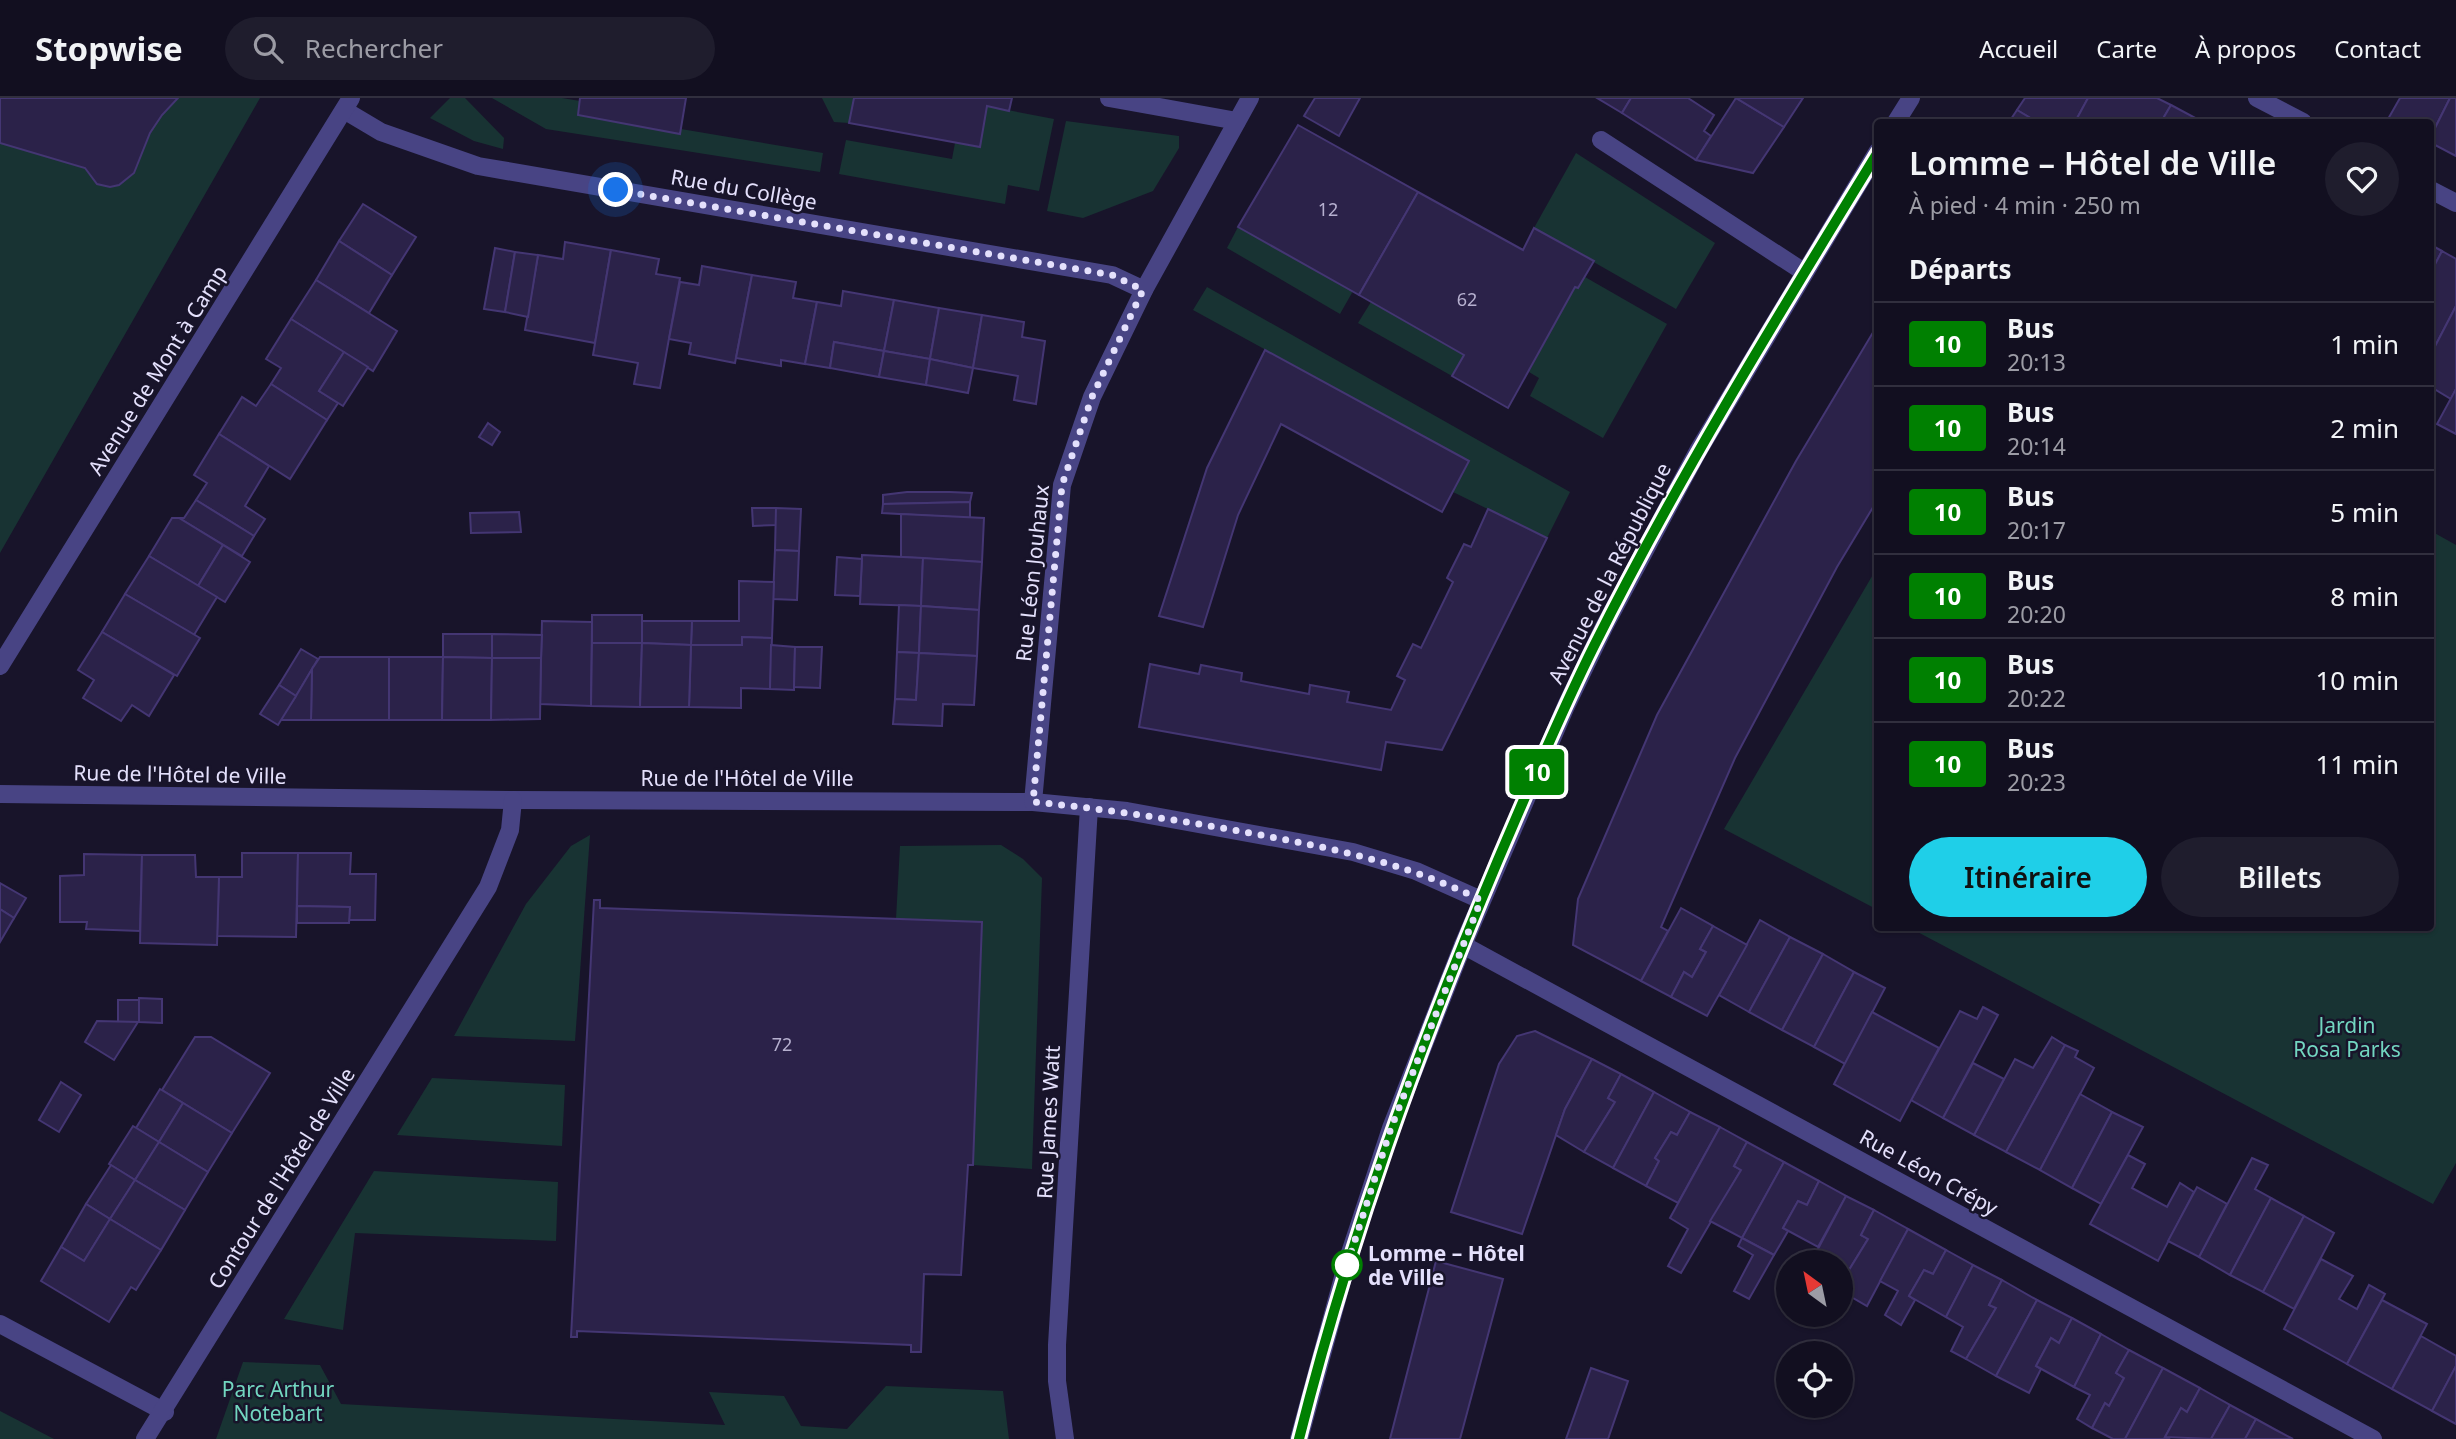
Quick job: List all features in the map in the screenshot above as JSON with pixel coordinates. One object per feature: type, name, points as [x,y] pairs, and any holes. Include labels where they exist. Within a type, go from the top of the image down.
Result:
[{"type":"street","points":[[1109,98],[1237,121]]},
{"type":"street","name":"Rue Léon Jouhaux","points":[[1033,802],[1062,485],[1092,397],[1143,290],[1250,98]]},
{"type":"street","points":[[1898,119],[1910,98]]},
{"type":"street","points":[[2257,98],[2297,119]]},
{"type":"street","name":"Rue du Collège","points":[[347,104],[380,132],[478,166],[1112,275],[1143,290]]},
{"type":"street","name":"Avenue de Mont à Camp","points":[[0,666],[347,104]]},
{"type":"street","points":[[1601,140],[1804,272]]},
{"type":"street","name":"Avenue de la République","points":[[1299,1439],[1365,1206],[1391,1128],[1481,900],[1604,627],[1698,451],[1874,158]]},
{"type":"street","points":[[2434,192],[2456,203]]},
{"type":"street","name":"Rue de l'Hôtel de Ville","points":[[0,794],[1033,802],[1159,816],[1365,855],[1416,871],[1481,900]]},
{"type":"street","name":"Contour de l'Hôtel de Ville","points":[[145,1439],[165,1412],[488,887],[510,830],[513,800]]},
{"type":"street","name":"Rue James Watt","points":[[1065,1439],[1057,1381],[1057,1345],[1088,807]]},
{"type":"street","name":"Rue Léon Crépy","points":[[1463,944],[2373,1439]]},
{"type":"street","points":[[0,1324],[165,1412]]},
{"type":"green space","points":[[178,98],[260,98],[0,553],[0,143],[85,168],[97,184],[110,186],[134,173],[150,133]]},
{"type":"green space","points":[[450,98],[465,98],[504,138],[503,149],[474,141],[430,118]]},
{"type":"green space","points":[[492,98],[562,98],[580,101],[578,115],[680,134],[681,129],[823,153],[820,172],[546,129]]},
{"type":"green space","points":[[822,98],[854,98],[849,123],[834,122]]},
{"type":"green space","points":[[987,106],[1054,119],[1039,191],[1008,185],[1005,204],[839,174],[846,140],[952,159],[955,143],[980,147]]},
{"type":"green space","points":[[1066,121],[1179,136],[1179,148],[1153,191],[1083,218],[1047,211]]},
{"type":"green space","points":[[1576,153],[1715,243],[1676,309],[1534,228]]},
{"type":"green space","points":[[1238,227],[1353,291],[1340,314],[1227,248]]},
{"type":"green space","points":[[1585,277],[1667,324],[1603,438],[1530,396],[1539,378],[1529,372],[1575,287],[1578,288]]},
{"type":"green space","points":[[1207,287],[1570,492],[1547,538],[1453,492],[1469,461],[1193,310]]},
{"type":"green space","points":[[1371,302],[1464,355],[1452,376],[1358,323]]},
{"type":"green space","name":"Jardin Rosa Parks","points":[[2434,533],[2456,545],[2456,1163],[2433,1204],[1916,931],[2434,931]]},
{"type":"green space","points":[[1874,573],[1874,908],[1724,829]]},
{"type":"green space","points":[[590,835],[575,1041],[454,1036],[526,904],[571,846]]},
{"type":"green space","points":[[1001,845],[1023,859],[1042,878],[1032,1169],[973,1165],[982,923],[896,919],[900,846]]},
{"type":"green space","points":[[432,1078],[565,1085],[562,1146],[397,1135]]},
{"type":"green space","points":[[374,1171],[558,1182],[556,1241],[355,1233],[343,1330],[284,1319]]},
{"type":"green space","name":"Parc Arthur Notebart","points":[[243,1362],[320,1365],[341,1404],[725,1425],[709,1392],[784,1396],[801,1426],[847,1429],[886,1386],[1003,1391],[1009,1439],[216,1439]]},
{"type":"green space","points":[[0,1411],[54,1439],[0,1439]]},
{"type":"building","points":[[0,98],[178,98],[150,133],[134,173],[119,185],[110,187],[97,184],[85,168],[0,143]]},
{"type":"building","points":[[580,98],[686,98],[680,134],[578,115]]},
{"type":"building","points":[[854,98],[1012,98],[1009,111],[987,106],[980,147],[849,123]]},
{"type":"building","points":[[1315,98],[1360,98],[1339,136],[1304,116]]},
{"type":"building","points":[[1597,98],[1631,98],[1622,113]]},
{"type":"building","points":[[1631,98],[1688,98],[1714,115],[1704,131],[1711,136],[1696,160],[1622,113]]},
{"type":"building","points":[[1736,98],[1784,127],[1753,173],[1696,160]]},
{"type":"building","points":[[1736,98],[1803,98],[1784,127]]},
{"type":"building","points":[[2025,98],[2088,98],[2077,119],[2032,119],[2017,110]]},
{"type":"building","points":[[2088,98],[2157,98],[2171,105],[2163,119],[2077,119]]},
{"type":"building","points":[[2400,98],[2450,98],[2434,130],[2434,119],[2388,119]]},
{"type":"building","points":[[2450,98],[2456,98],[2456,156],[2434,145],[2434,130]]},
{"type":"building","points":[[2171,105],[2197,119],[2163,119]]},
{"type":"building","points":[[2017,110],[2032,119],[2011,119]]},
{"type":"building","points":[[1298,125],[1418,192],[1359,295],[1238,227]]},
{"type":"building","points":[[1418,192],[1523,250],[1534,228],[1594,261],[1578,288],[1575,287],[1508,408],[1452,376],[1464,355],[1359,295]]},
{"type":"building","points":[[363,204],[416,237],[392,275],[339,241]]},
{"type":"building","points":[[339,241],[392,275],[369,313],[316,280]]},
{"type":"building","points":[[565,242],[611,250],[595,343],[525,330],[538,255],[563,259]]},
{"type":"building","points":[[2434,247],[2442,251],[2434,266]]},
{"type":"building","points":[[495,248],[515,252],[505,312],[484,309]]},
{"type":"building","points":[[611,250],[659,259],[656,274],[680,278],[660,388],[634,384],[638,363],[593,355]]},
{"type":"building","points":[[2442,251],[2456,259],[2456,306],[2434,348],[2434,266]]},
{"type":"building","points":[[515,252],[538,255],[528,317],[505,312]]},
{"type":"building","points":[[702,266],[752,275],[735,363],[689,354],[691,343],[669,339],[680,282],[699,285]]},
{"type":"building","points":[[752,275],[796,282],[793,298],[817,302],[805,364],[781,360],[781,366],[736,358]]},
{"type":"building","points":[[316,280],[397,331],[373,371],[291,319]]},
{"type":"building","points":[[843,291],[894,300],[884,351],[834,342],[830,368],[805,364],[817,302],[841,306]]},
{"type":"building","points":[[894,300],[939,308],[930,359],[884,351]]},
{"type":"building","points":[[2456,306],[2456,389],[2451,399],[2434,389],[2434,348]]},
{"type":"building","points":[[939,308],[982,315],[973,368],[930,359]]},
{"type":"building","points":[[982,315],[1024,322],[1022,337],[1045,341],[1036,404],[1014,400],[1018,376],[973,368]]},
{"type":"building","points":[[291,319],[344,352],[319,391],[338,403],[327,420],[271,384],[281,368],[266,359]]},
{"type":"building","points":[[1874,331],[1874,506],[1837,567],[1735,758],[1661,927],[1668,931],[1641,981],[1573,945],[1578,899],[1657,715],[1796,461]]},
{"type":"building","points":[[834,342],[884,351],[879,377],[830,368]]},
{"type":"building","points":[[1265,350],[1469,461],[1442,512],[1281,424],[1238,515],[1203,627],[1159,616],[1207,468]]},
{"type":"building","points":[[884,351],[930,359],[926,385],[879,377]]},
{"type":"building","points":[[344,352],[368,367],[343,406],[319,391]]},
{"type":"building","points":[[930,359],[973,368],[968,393],[926,385]]},
{"type":"building","points":[[271,384],[327,420],[290,479],[219,434],[242,397],[256,406]]},
{"type":"building","points":[[2456,389],[2456,434],[2437,424]]},
{"type":"building","points":[[488,423],[500,432],[492,445],[479,437]]},
{"type":"building","points":[[219,434],[269,466],[245,506],[265,519],[254,536],[196,500],[207,483],[194,475]]},
{"type":"building","points":[[907,492],[972,493],[970,502],[883,504],[883,495]]},
{"type":"building","points":[[196,500],[254,536],[242,556],[179,518],[184,518]]},
{"type":"building","points":[[970,502],[970,518],[882,513],[883,504]]},
{"type":"building","points":[[752,508],[776,508],[776,525],[753,526]]},
{"type":"building","points":[[776,508],[801,509],[799,551],[775,550]]},
{"type":"building","points":[[1488,509],[1547,538],[1442,750],[1386,742],[1381,770],[1139,727],[1150,664],[1199,674],[1201,665],[1242,673],[1241,681],[1309,694],[1310,685],[1349,692],[1347,702],[1391,710],[1405,680],[1397,676],[1413,644],[1421,648],[1453,582],[1447,578],[1464,544],[1471,547]]},
{"type":"building","points":[[519,512],[521,532],[471,533],[470,513]]},
{"type":"building","points":[[901,514],[984,518],[982,562],[901,557]]},
{"type":"building","points":[[172,518],[179,518],[223,545],[198,586],[149,556]]},
{"type":"building","points":[[223,545],[250,562],[225,602],[198,586]]},
{"type":"building","points":[[775,550],[799,551],[797,600],[773,599]]},
{"type":"building","points":[[862,555],[923,558],[921,606],[860,604]]},
{"type":"building","points":[[149,556],[217,597],[194,635],[125,594]]},
{"type":"building","points":[[837,557],[862,559],[860,596],[835,595]]},
{"type":"building","points":[[923,558],[982,562],[979,610],[921,606]]},
{"type":"building","points":[[739,581],[774,582],[772,638],[742,637],[742,645],[691,645],[692,621],[739,621]]},
{"type":"building","points":[[125,594],[200,638],[177,676],[102,632]]},
{"type":"building","points":[[899,605],[921,606],[919,653],[897,652]]},
{"type":"building","points":[[921,606],[979,610],[977,656],[919,653]]},
{"type":"building","points":[[592,615],[642,615],[642,643],[592,643]]},
{"type":"building","points":[[542,621],[592,622],[591,706],[540,704]]},
{"type":"building","points":[[642,621],[692,621],[691,645],[642,643]]},
{"type":"building","points":[[102,632],[174,675],[149,716],[132,705],[121,721],[83,698],[94,680],[78,670]]},
{"type":"building","points":[[443,634],[492,634],[492,658],[443,657]]},
{"type":"building","points":[[492,634],[542,635],[541,658],[492,658]]},
{"type":"building","points":[[742,637],[772,638],[770,689],[741,688],[741,708],[689,707],[691,645],[742,645]]},
{"type":"building","points":[[592,643],[642,643],[640,707],[591,706]]},
{"type":"building","points":[[642,643],[691,645],[689,707],[640,707]]},
{"type":"building","points":[[771,645],[795,647],[794,690],[770,689]]},
{"type":"building","points":[[795,647],[822,647],[820,688],[794,687]]},
{"type":"building","points":[[301,649],[318,659],[296,696],[279,685]]},
{"type":"building","points":[[897,652],[919,653],[916,700],[895,699]]},
{"type":"building","points":[[919,653],[977,656],[974,705],[943,704],[942,726],[893,724],[895,699],[916,700]]},
{"type":"building","points":[[320,657],[389,657],[389,720],[311,720],[312,669]]},
{"type":"building","points":[[389,657],[443,657],[442,720],[389,720]]},
{"type":"building","points":[[443,657],[492,658],[491,720],[442,720]]},
{"type":"building","points":[[492,658],[541,658],[540,719],[491,720]]},
{"type":"building","points":[[312,669],[311,720],[280,720],[296,696]]},
{"type":"building","points":[[279,685],[296,696],[278,725],[260,714]]},
{"type":"building","points":[[242,853],[298,853],[296,937],[217,936],[219,877],[242,877]]},
{"type":"building","points":[[298,853],[351,853],[350,874],[376,874],[375,920],[349,920],[350,907],[297,906]]},
{"type":"building","points":[[84,854],[142,855],[140,931],[86,929],[87,922],[60,922],[60,876],[84,875]]},
{"type":"building","points":[[142,855],[195,855],[196,877],[219,877],[217,945],[140,943]]},
{"type":"building","points":[[0,883],[26,898],[14,918],[0,909]]},
{"type":"building","points":[[594,900],[600,900],[600,908],[982,922],[973,1165],[968,1165],[961,1275],[924,1274],[921,1352],[911,1352],[911,1345],[577,1331],[577,1337],[571,1337]]},
{"type":"building","points":[[297,906],[350,907],[349,923],[297,923]]},
{"type":"building","points":[[1681,908],[1713,926],[1700,949],[1706,952],[1692,977],[1684,972],[1671,997],[1641,981]]},
{"type":"building","points":[[0,909],[14,918],[0,942]]},
{"type":"building","points":[[1760,920],[1790,937],[1749,1012],[1719,995]]},
{"type":"building","points":[[1713,926],[1747,945],[1707,1016],[1671,997],[1684,972],[1692,977],[1706,952],[1700,949]]},
{"type":"building","points":[[1790,937],[1823,954],[1782,1030],[1749,1012]]},
{"type":"building","points":[[1823,954],[1854,972],[1814,1047],[1782,1030]]},
{"type":"building","points":[[1854,972],[1885,988],[1845,1064],[1814,1047]]},
{"type":"building","points":[[139,998],[162,999],[162,1023],[139,1022]]},
{"type":"building","points":[[118,1000],[139,1000],[139,1022],[118,1022]]},
{"type":"building","points":[[1983,1007],[1998,1015],[1943,1118],[1911,1100],[1960,1011],[1977,1019]]},
{"type":"building","points":[[1872,1012],[1939,1048],[1900,1121],[1834,1084]]},
{"type":"building","points":[[97,1021],[138,1022],[114,1060],[85,1042]]},
{"type":"building","points":[[1535,1031],[1592,1059],[1565,1109],[1522,1234],[1451,1212],[1499,1064],[1517,1036]]},
{"type":"building","points":[[195,1037],[211,1037],[270,1073],[232,1133],[162,1090]]},
{"type":"building","points":[[2052,1037],[2065,1045],[2006,1152],[1974,1135],[2015,1059],[2033,1068]]},
{"type":"building","points":[[2065,1045],[2078,1051],[2075,1057],[2094,1068],[2040,1170],[2006,1152]]},
{"type":"building","points":[[1592,1059],[1621,1074],[1608,1098],[1615,1102],[1584,1152],[1556,1135],[1565,1109]]},
{"type":"building","points":[[1973,1063],[2004,1079],[1974,1135],[1943,1118]]},
{"type":"building","points":[[1621,1074],[1654,1092],[1613,1168],[1584,1152],[1615,1102],[1608,1098]]},
{"type":"building","points":[[61,1082],[81,1095],[59,1132],[39,1120]]},
{"type":"building","points":[[160,1089],[183,1103],[159,1142],[136,1128]]},
{"type":"building","points":[[1654,1092],[1690,1112],[1677,1135],[1671,1132],[1655,1158],[1659,1161],[1646,1186],[1613,1168]]},
{"type":"building","points":[[2080,1094],[2112,1112],[2072,1188],[2040,1170]]},
{"type":"building","points":[[183,1103],[232,1133],[208,1172],[159,1142]]},
{"type":"building","points":[[1690,1112],[1720,1127],[1678,1203],[1646,1186],[1659,1161],[1655,1158],[1671,1132],[1677,1135]]},
{"type":"building","points":[[2112,1112],[2143,1127],[2101,1204],[2072,1188]]},
{"type":"building","points":[[133,1126],[159,1142],[135,1180],[109,1164]]},
{"type":"building","points":[[1720,1127],[1747,1142],[1734,1166],[1741,1170],[1681,1273],[1668,1266],[1688,1229],[1670,1218]]},
{"type":"building","points":[[159,1142],[208,1172],[185,1210],[135,1180]]},
{"type":"building","points":[[1747,1142],[1784,1162],[1742,1238],[1710,1221],[1741,1170],[1734,1166]]},
{"type":"building","points":[[2128,1155],[2145,1164],[2132,1188],[2167,1207],[2180,1183],[2194,1192],[2158,1261],[2090,1224]]},
{"type":"building","points":[[2252,1158],[2268,1165],[2255,1189],[2271,1198],[2230,1275],[2199,1257]]},
{"type":"building","points":[[1784,1162],[1819,1181],[1807,1205],[1798,1201],[1783,1228],[1788,1231],[1774,1255],[1742,1238]]},
{"type":"building","points":[[111,1165],[135,1180],[110,1219],[86,1204]]},
{"type":"building","points":[[135,1180],[185,1210],[161,1250],[110,1219]]},
{"type":"building","points":[[1819,1181],[1846,1196],[1818,1247],[1783,1228],[1798,1201],[1807,1205]]},
{"type":"building","points":[[2197,1187],[2227,1204],[2199,1257],[2168,1241]]},
{"type":"building","points":[[1846,1196],[1874,1210],[1861,1235],[1868,1239],[1853,1263],[1853,1250],[1817,1250]]},
{"type":"building","points":[[2271,1198],[2304,1216],[2263,1292],[2230,1275]]},
{"type":"building","points":[[86,1204],[110,1219],[84,1261],[61,1247]]},
{"type":"building","points":[[1874,1210],[1908,1229],[1867,1306],[1853,1298],[1853,1263],[1868,1239],[1861,1235]]},
{"type":"building","points":[[2304,1216],[2334,1233],[2294,1309],[2263,1292]]},
{"type":"building","points":[[110,1219],[161,1250],[136,1290],[131,1287],[109,1322],[41,1281],[61,1247],[84,1261]]},
{"type":"building","points":[[1908,1229],[1946,1250],[1933,1274],[1924,1270],[1909,1296],[1915,1300],[1901,1325],[1885,1315],[1898,1291],[1880,1281]]},
{"type":"building","points":[[1742,1238],[1774,1255],[1749,1299],[1734,1291],[1753,1255],[1738,1246]]},
{"type":"building","points":[[1946,1250],[1973,1265],[1946,1317],[1909,1296],[1924,1270],[1933,1274]]},
{"type":"building","points":[[2321,1259],[2353,1276],[2339,1299],[2357,1309],[2369,1285],[2385,1294],[2347,1364],[2284,1329]]},
{"type":"building","points":[[1436,1261],[1503,1279],[1460,1439],[1390,1439]]},
{"type":"building","points":[[1973,1265],[2002,1280],[1989,1305],[1996,1308],[1966,1359],[1951,1351],[1963,1327],[1946,1317]]},
{"type":"building","points":[[2002,1280],[2037,1300],[1996,1376],[1966,1359],[1996,1308],[1989,1305]]},
{"type":"building","points":[[2037,1300],[2072,1318],[2059,1343],[2051,1338],[2036,1366],[2041,1369],[2029,1393],[1996,1376]]},
{"type":"building","points":[[2382,1300],[2427,1324],[2392,1389],[2347,1364]]},
{"type":"building","points":[[2072,1318],[2101,1334],[2074,1387],[2036,1366],[2051,1338],[2059,1343]]},
{"type":"building","points":[[2101,1334],[2129,1350],[2116,1373],[2124,1378],[2109,1406],[2105,1403],[2092,1428],[2077,1419],[2090,1395],[2074,1387]]},
{"type":"building","points":[[2421,1336],[2456,1356],[2456,1366],[2432,1411],[2392,1389]]},
{"type":"building","points":[[2129,1350],[2163,1368],[2125,1439],[2113,1439],[2092,1428],[2105,1403],[2109,1406],[2124,1378],[2116,1373]]},
{"type":"building","points":[[2456,1366],[2456,1424],[2432,1411]]},
{"type":"building","points":[[1591,1368],[1628,1381],[1608,1439],[1566,1439]]},
{"type":"building","points":[[2163,1368],[2200,1388],[2187,1412],[2181,1408],[2165,1437],[2170,1439],[2125,1439]]},
{"type":"building","points":[[2200,1388],[2230,1405],[2211,1439],[2165,1437],[2181,1408],[2187,1412]]},
{"type":"building","points":[[2230,1405],[2256,1419],[2245,1439],[2211,1439]]},
{"type":"building","points":[[2256,1419],[2276,1430],[2293,1439],[2245,1439]]},
{"type":"bus line","name":"10","points":[[1299,1439],[1349,1259],[1391,1128],[1463,944],[1566,706],[1604,627],[1698,451],[1874,158]]},
{"type":"place","name":"Lomme – Hôtel de Ville","points":[[1347,1265]]},
{"type":"route","points":[[616,190],[1112,275],[1143,290],[1092,397],[1062,485],[1033,802],[1127,811],[1353,852],[1416,871],[1481,900],[1391,1128],[1347,1265]]}]
